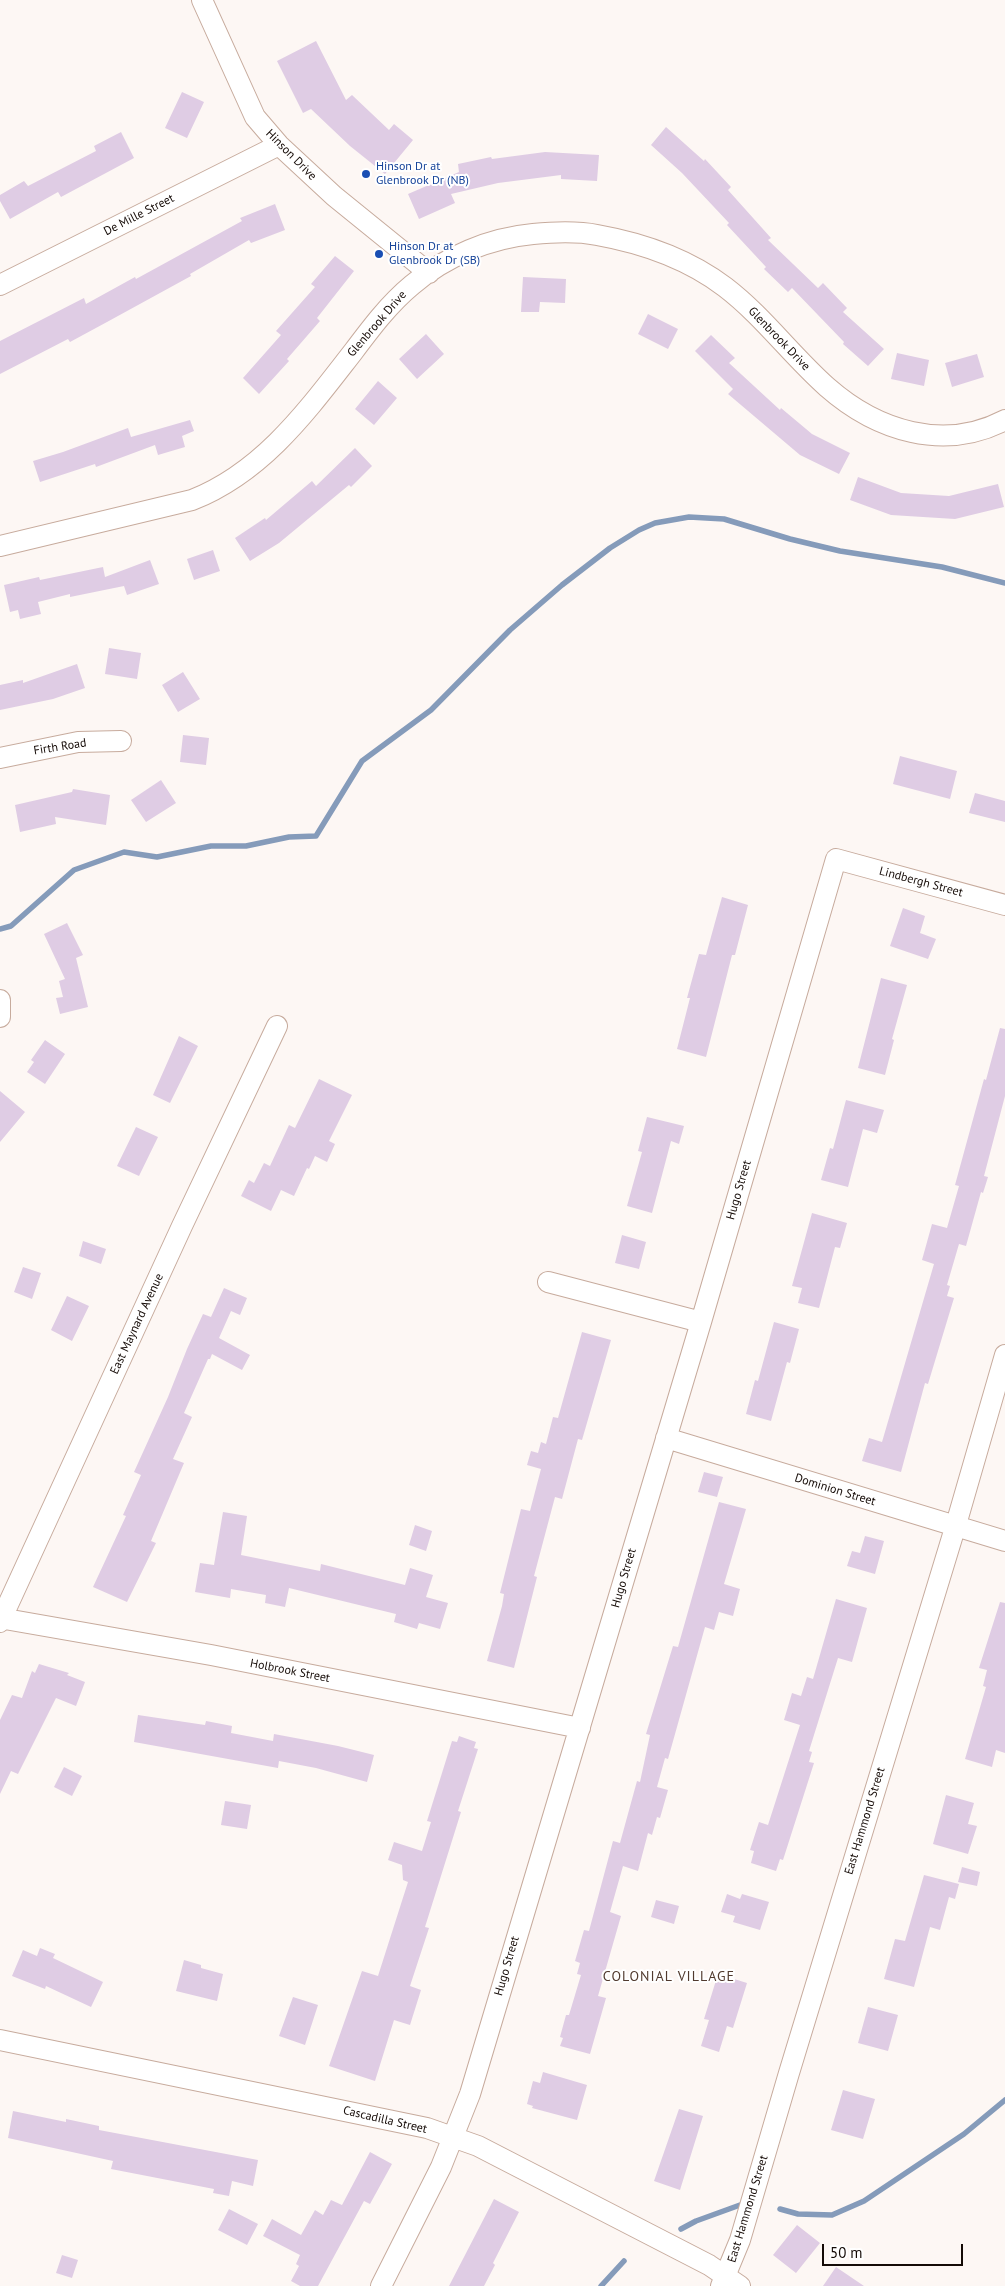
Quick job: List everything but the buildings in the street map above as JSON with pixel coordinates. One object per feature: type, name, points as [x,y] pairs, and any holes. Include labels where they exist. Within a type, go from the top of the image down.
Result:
[{"type":"street","name":"Hinson Drive","points":[[202,0],[255,117],[279,145],[334,196],[429,273]]},
{"type":"street","name":"De Mille Street","points":[[0,285],[279,145]]},
{"type":"street","name":"Glenbrook Drive","points":[[0,546],[192,500],[213,492],[238,477],[277,443],[377,320],[412,285],[429,273],[482,244],[521,235],[582,233],[634,244],[665,254],[722,285],[760,317],[829,389],[861,411],[890,426],[919,434],[967,435],[980,432],[1005,420]]},
{"type":"street","name":"Firth Road","points":[[0,758],[78,742],[121,742]]},
{"type":"street","name":"Lindbergh Street","points":[[836,859],[1005,905]]},
{"type":"street","name":"Hugo Street","points":[[381,2286],[441,2168],[470,2094],[518,1928],[580,1728],[701,1322],[836,859]]},
{"type":"street","points":[[0,1000],[0,1017]]},
{"type":"street","name":"East Maynard Avenue","points":[[1,1620],[178,1234],[277,1026]]},
{"type":"street","points":[[548,1282],[701,1322]]},
{"type":"street","name":"East Hammond Street","points":[[729,2282],[788,2073],[955,1528],[1005,1354]]},
{"type":"street","name":"Dominion Street","points":[[666,1438],[955,1528],[1005,1541]]},
{"type":"street","name":"Holbrook Street","points":[[1,1620],[211,1655],[580,1728]]},
{"type":"street","name":"Cascadilla Street","points":[[0,2040],[417,2126],[453,2137],[478,2146],[729,2282]]},
{"type":"waterway","points":[[0,929],[11,926],[74,870],[124,852],[157,857],[211,846],[246,846],[289,837],[316,836],[362,761],[431,710],[510,630],[562,585],[610,548],[639,530],[655,523],[689,517],[724,519],[790,539],[840,551],[942,567],[1005,583]]},
{"type":"waterway","points":[[780,2209],[798,2214],[832,2215],[864,2201],[964,2134],[1005,2100]]},
{"type":"waterway","points":[[681,2229],[696,2221],[740,2205]]},
{"type":"waterway","points":[[601,2286],[624,2261]]},
{"type":"place","name":"Hinson Dr at Glenbrook Dr (NB)","points":[[366,174]]},
{"type":"place","name":"Hinson Dr at Glenbrook Dr (SB)","points":[[379,254]]},
{"type":"district","name":"COLONIAL VILLAGE","points":[[669,1977]]}]
